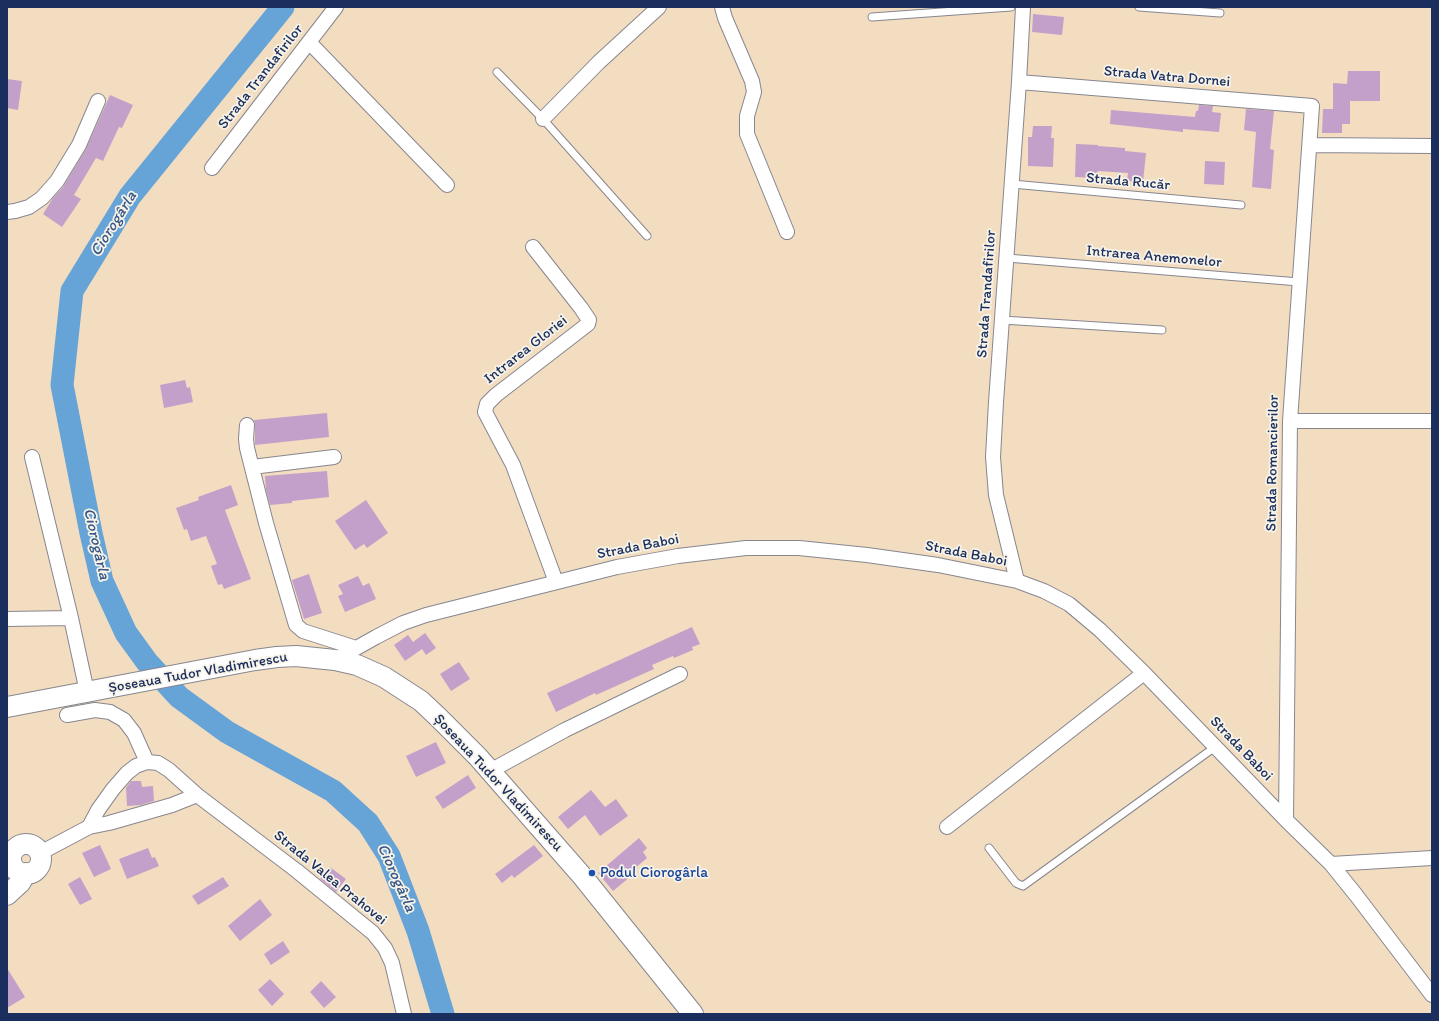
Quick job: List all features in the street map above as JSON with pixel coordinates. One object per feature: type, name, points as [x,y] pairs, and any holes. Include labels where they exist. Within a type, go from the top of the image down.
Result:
[{"type":"main road","name":"Șoseaua Tudor Vladimirescu","points":[[7,708],[255,660],[296,656],[335,660],[357,665],[384,677],[405,689],[438,717],[490,770],[583,877],[693,1014]]},
{"type":"main road","points":[[26,844],[37,848],[40,854],[40,865],[36,870],[26,873],[16,869],[10,852],[21,845],[26,844]]},
{"type":"main road","points":[[7,895],[20,883],[26,873]]},
{"type":"street","name":"Strada Trandafirilor","points":[[212,168],[336,7]]},
{"type":"street","points":[[543,119],[599,62],[660,7]]},
{"type":"street","points":[[722,7],[752,81],[754,92],[747,116],[747,134],[787,232]]},
{"type":"street","name":"Strada Trandafirilor","points":[[1017,581],[996,495],[993,457],[1023,7]]},
{"type":"street","points":[[309,42],[447,185]]},
{"type":"street","name":"Strada Vatra Dornei","points":[[1019,82],[1312,106]]},
{"type":"street","points":[[7,212],[30,207],[42,198],[57,181],[80,145],[98,101]]},
{"type":"street","name":"Strada Romancierilor","points":[[1286,820],[1290,420],[1299,282],[1306,211],[1312,106]]},
{"type":"street","points":[[1310,145],[1432,146]]},
{"type":"street","name":"Intrarea Gloriei","points":[[534,247],[582,308],[589,320],[588,324],[496,395],[487,404],[485,412],[513,464],[556,582]]},
{"type":"street","points":[[1290,420],[1432,421]]},
{"type":"street","points":[[247,425],[246,439],[252,467],[266,523],[296,625],[303,631],[356,648]]},
{"type":"street","points":[[32,457],[70,618],[90,692]]},
{"type":"street","points":[[252,467],[334,457]]},
{"type":"street","name":"Strada Baboi","points":[[335,660],[403,624],[426,615],[617,567],[678,556],[746,548],[800,548],[867,555],[938,565],[1017,581],[1044,591],[1068,604],[1100,630],[1144,673],[1286,820],[1331,864],[1432,995]]},
{"type":"street","points":[[7,619],[70,618]]},
{"type":"street","points":[[947,827],[1144,673]]},
{"type":"street","points":[[490,770],[565,730],[680,674]]},
{"type":"street","points":[[68,715],[95,710],[110,712],[124,720],[134,733],[147,762],[136,766],[127,773],[98,810],[89,827]]},
{"type":"street","name":"Strada Valea Prahovei","points":[[147,762],[158,763],[164,767],[197,795],[297,871],[373,933],[385,948],[392,963],[404,1014]]},
{"type":"street","points":[[40,854],[89,827],[109,823],[172,805],[197,795]]},
{"type":"street","points":[[1331,864],[1432,858]]},
{"type":"lane","points":[[872,17],[1011,7]]},
{"type":"lane","points":[[1139,7],[1220,12]]},
{"type":"lane","points":[[497,72],[543,119],[647,236]]},
{"type":"lane","name":"Strada Rucăr","points":[[1012,184],[1242,205]]},
{"type":"lane","name":"Intrarea Anemonelor","points":[[1007,258],[1299,282]]},
{"type":"lane","points":[[1002,320],[1162,330]]},
{"type":"lane","points":[[989,848],[1016,883],[1022,886],[1215,747]]},
{"type":"building","points":[[1033,14],[1064,17],[1062,35],[1032,32]]},
{"type":"building","points":[[1348,71],[1380,71],[1380,101],[1350,101],[1350,124],[1342,124],[1342,133],[1322,133],[1323,109],[1333,109],[1333,83],[1347,84]]},
{"type":"building","points":[[7,79],[22,81],[18,110],[7,108]]},
{"type":"building","points":[[110,95],[133,105],[122,128],[119,127],[103,161],[96,158],[74,195],[81,199],[62,227],[43,214],[53,198],[63,187],[86,149]]},
{"type":"building","points":[[1199,105],[1213,106],[1212,112],[1221,113],[1219,132],[1183,129],[1183,132],[1110,124],[1111,110],[1195,117]]},
{"type":"building","points":[[1246,109],[1274,111],[1270,149],[1274,150],[1271,189],[1252,187],[1256,132],[1244,130]]},
{"type":"building","points":[[1033,126],[1052,126],[1051,138],[1054,138],[1053,167],[1028,166],[1028,137],[1032,137]]},
{"type":"building","points":[[1076,144],[1125,148],[1125,151],[1146,153],[1143,182],[1127,181],[1128,173],[1098,171],[1097,178],[1075,177]]},
{"type":"building","points":[[1205,161],[1225,162],[1224,185],[1204,184]]},
{"type":"building","points":[[185,380],[187,388],[190,387],[193,402],[164,408],[160,385]]},
{"type":"building","points":[[327,413],[329,437],[255,445],[254,420]]},
{"type":"building","points":[[327,471],[329,497],[270,505],[266,490],[265,476]]},
{"type":"building","points":[[231,485],[238,505],[225,510],[251,579],[224,589],[222,584],[218,585],[211,566],[217,564],[206,536],[191,541],[187,529],[184,530],[176,508],[199,500],[198,497]]},
{"type":"building","points":[[366,500],[388,533],[367,548],[364,544],[355,550],[335,521]]},
{"type":"building","points":[[309,574],[322,613],[304,619],[292,580]]},
{"type":"building","points":[[358,576],[363,586],[369,583],[376,599],[345,612],[338,596],[343,594],[338,585]]},
{"type":"building","points":[[692,627],[700,644],[692,647],[693,650],[674,658],[673,656],[652,665],[654,669],[596,695],[595,693],[556,712],[547,693]]},
{"type":"building","points":[[425,633],[436,648],[426,655],[422,649],[405,661],[394,645],[408,635],[413,642]]},
{"type":"building","points":[[459,662],[470,679],[451,691],[440,674]]},
{"type":"building","points":[[436,742],[446,763],[416,777],[406,756]]},
{"type":"building","points":[[468,775],[476,788],[443,809],[435,797]]},
{"type":"building","points":[[131,781],[141,781],[142,787],[153,786],[154,801],[141,805],[127,806],[126,788]]},
{"type":"building","points":[[591,790],[605,807],[616,799],[628,816],[600,836],[585,815],[568,829],[558,817]]},
{"type":"building","points":[[639,838],[647,848],[643,852],[647,858],[634,869],[636,872],[613,891],[598,873]]},
{"type":"building","points":[[100,845],[111,869],[94,877],[82,853]]},
{"type":"building","points":[[534,845],[543,856],[514,878],[512,875],[502,883],[495,874]]},
{"type":"building","points":[[148,848],[152,858],[155,857],[159,866],[127,879],[119,859]]},
{"type":"building","points":[[330,867],[346,879],[336,892],[320,879]]},
{"type":"building","points":[[80,877],[92,899],[80,905],[68,884]]},
{"type":"building","points":[[223,877],[229,886],[198,905],[192,896]]},
{"type":"building","points":[[260,899],[272,915],[240,941],[228,926]]},
{"type":"building","points":[[283,941],[290,952],[271,965],[264,954]]},
{"type":"building","points":[[7,968],[25,997],[7,1008]]},
{"type":"building","points":[[270,979],[284,994],[272,1006],[258,990]]},
{"type":"building","points":[[321,981],[336,997],[324,1008],[310,992]]},
{"type":"waterway","name":"Ciorogârla","points":[[283,7],[130,196],[72,291],[62,385],[102,581],[126,633],[147,662],[179,697],[227,732],[333,791],[368,823],[389,856],[418,931],[443,1014]]},
{"type":"place","name":"Podul Ciorogârla","points":[[592,873]]}]
